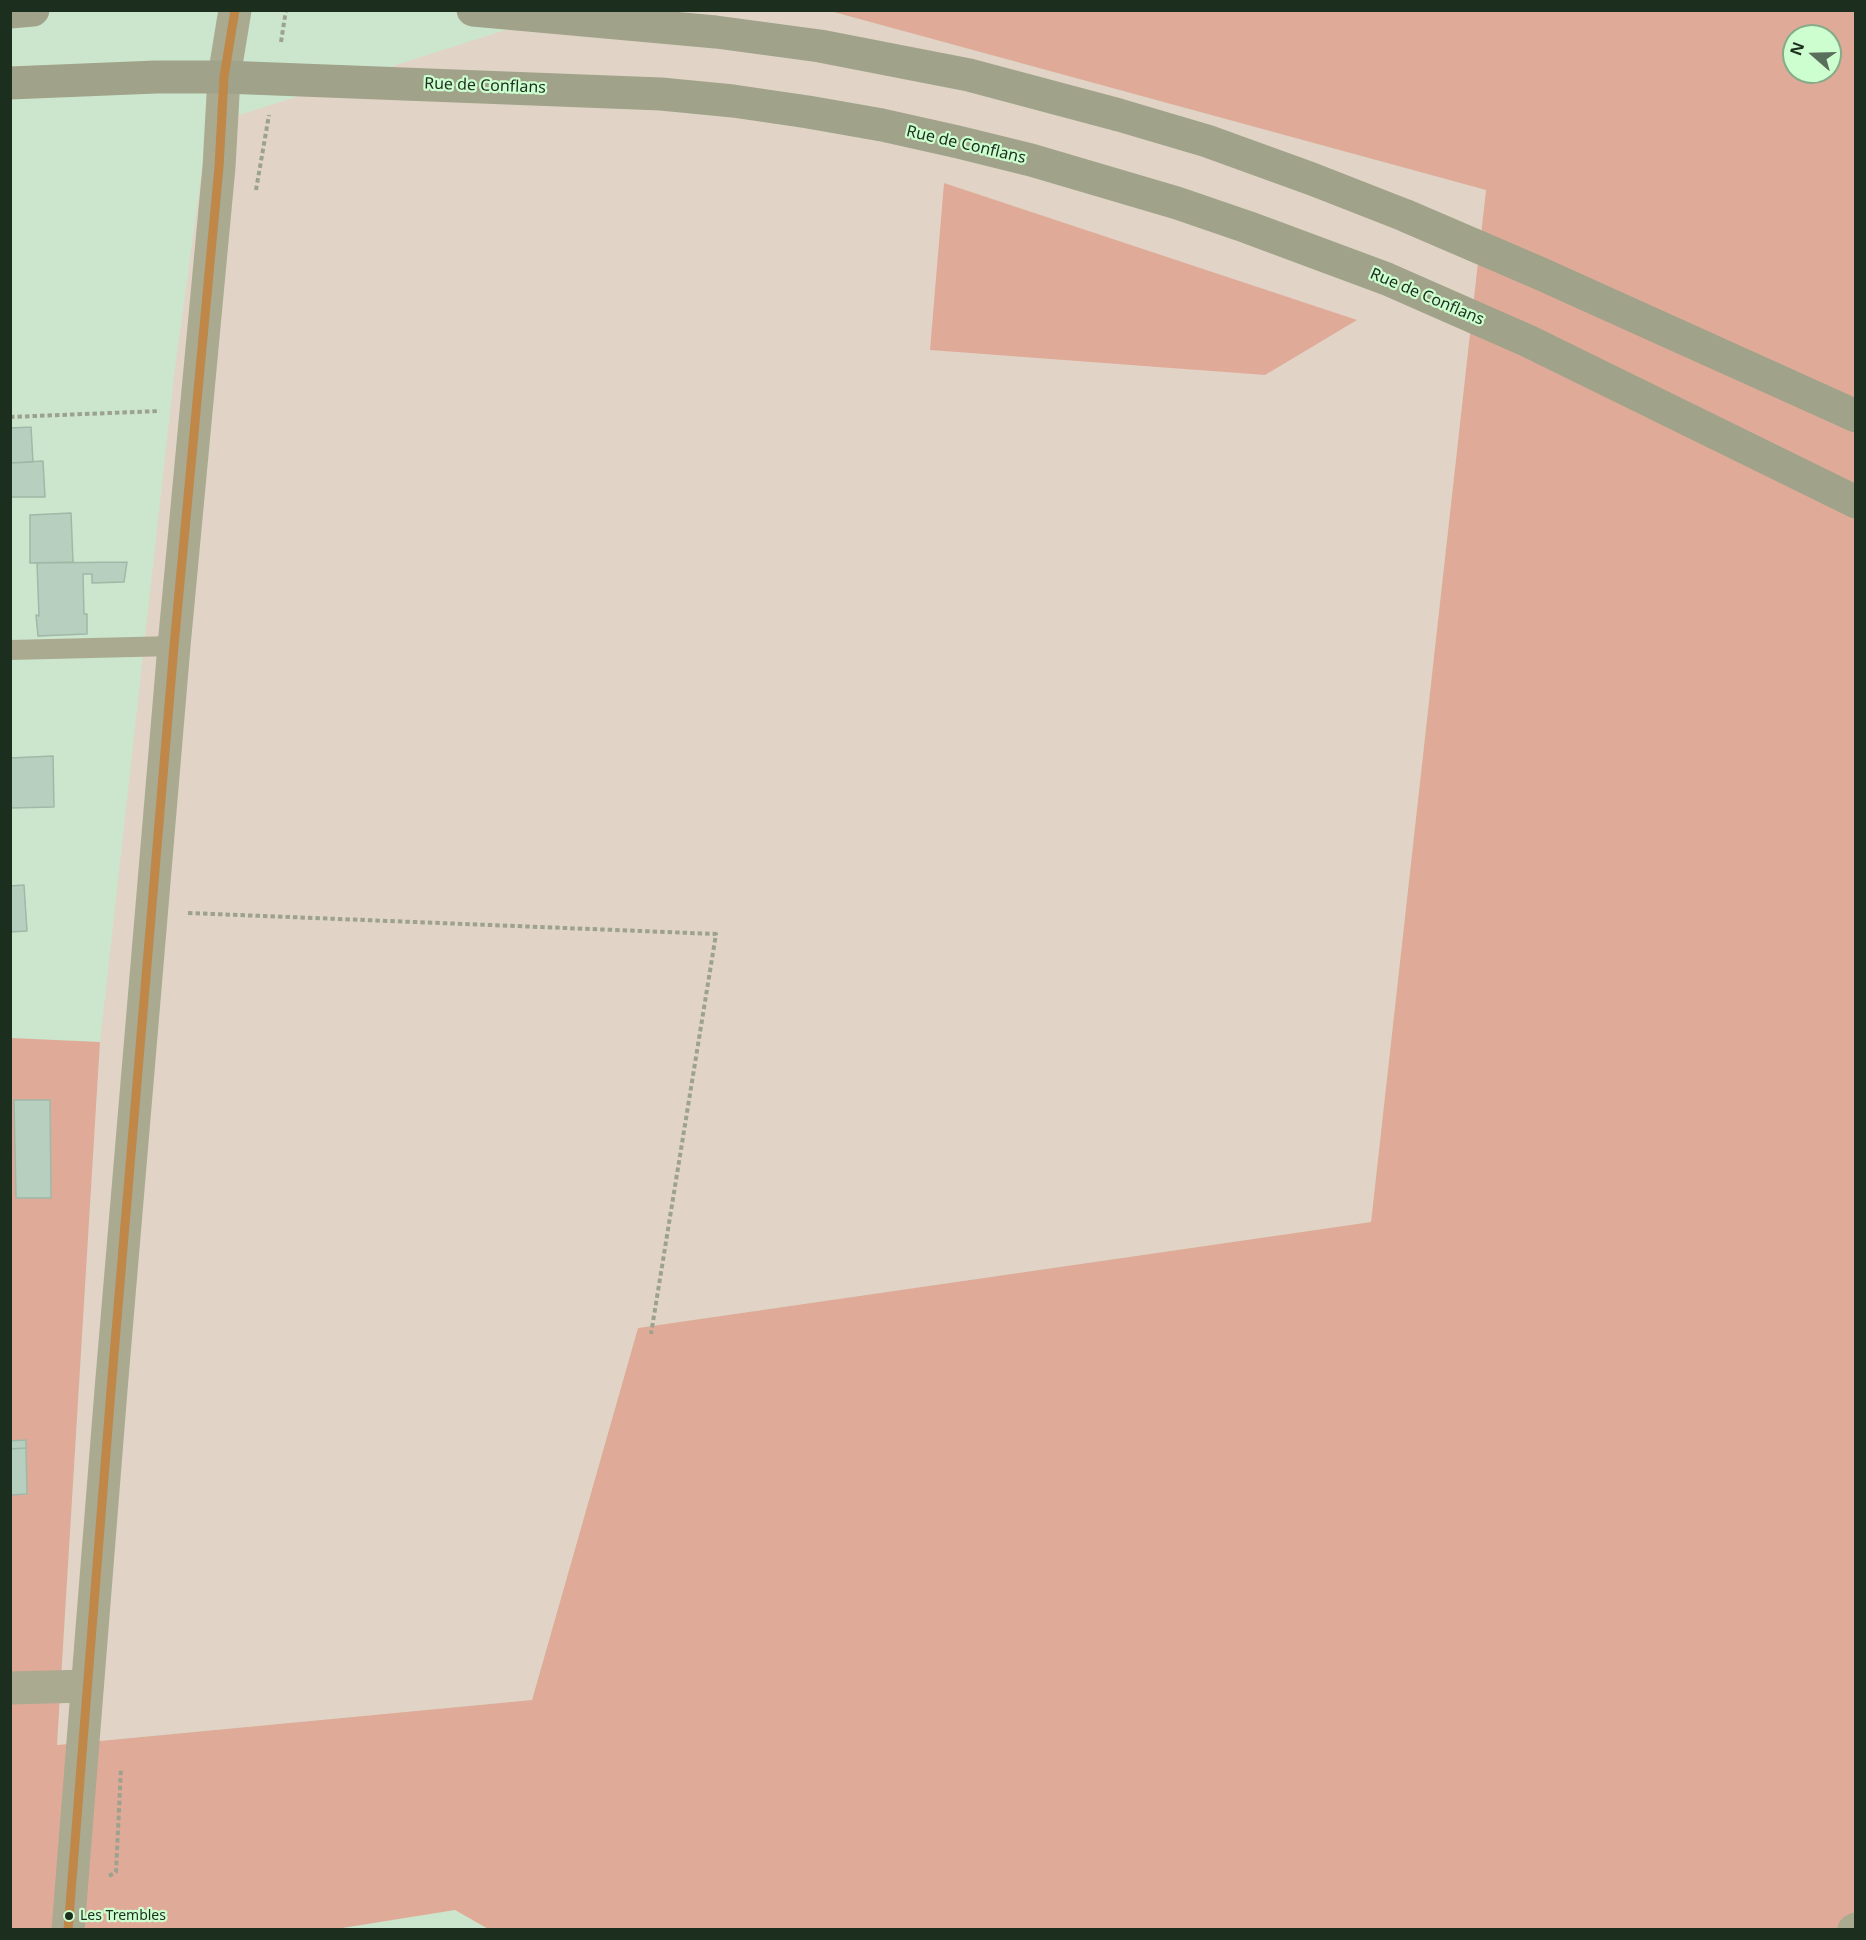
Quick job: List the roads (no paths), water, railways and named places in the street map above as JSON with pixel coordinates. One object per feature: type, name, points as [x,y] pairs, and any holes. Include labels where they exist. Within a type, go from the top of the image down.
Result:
[{"type":"main road","points":[[10,12],[33,10]]},
{"type":"main road","points":[[473,10],[635,23],[820,46],[969,75],[1196,137],[1404,215],[1539,273],[1856,416]]},
{"type":"main road","name":"Rue de Conflans","points":[[10,83],[156,77],[224,77],[589,90],[733,101],[882,125],[1020,158],[1177,203],[1388,279],[1528,341],[1856,502]]},
{"type":"street","points":[[68,1929],[174,646],[219,167],[224,77],[235,10]]},
{"type":"street","points":[[10,1688],[87,1686]]},
{"type":"lane","points":[[10,650],[174,646]]},
{"type":"place","name":"Les Trembles","points":[[69,1916]]}]
